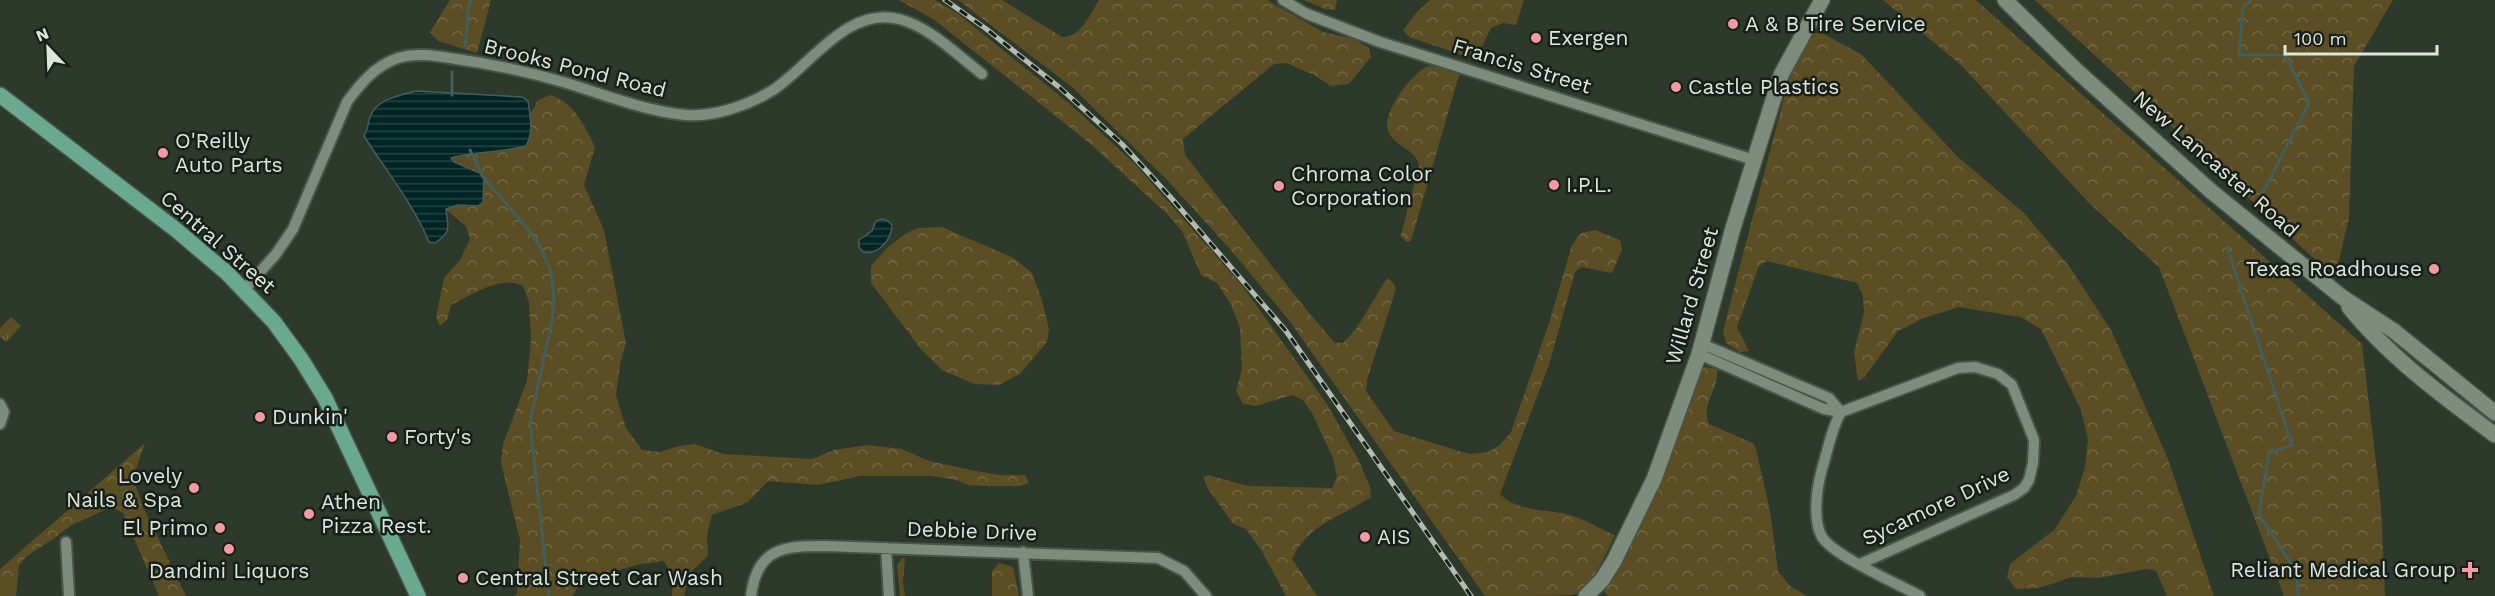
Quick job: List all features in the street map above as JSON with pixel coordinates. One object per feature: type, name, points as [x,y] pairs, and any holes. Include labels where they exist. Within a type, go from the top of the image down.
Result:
[{"type":"main road","name":"Willard Street","points":[[1586,596],[1602,580],[1614,561],[1654,479],[1700,349],[1754,160],[1782,75],[1822,0]]},
{"type":"main road","name":"New Lancaster Road","points":[[2005,0],[2077,71],[2212,192],[2342,297],[2394,331],[2495,413]]},
{"type":"main road","name":"Central Street","points":[[0,95],[175,229],[244,290],[274,322],[301,359],[325,398],[418,596]]},
{"type":"main road","points":[[2342,297],[2370,332],[2442,394],[2495,435]]},
{"type":"street","name":"Francis Street","points":[[1283,0],[1329,23],[1380,42],[1754,160]]},
{"type":"street","name":"Brooks Pond Road","points":[[244,290],[276,254],[293,229],[347,102],[357,86],[371,74],[398,58],[416,55],[472,61],[561,81],[665,112],[689,115],[729,109],[753,101],[774,89],[848,28],[868,19],[881,18],[897,19],[912,24],[982,74]]},
{"type":"street","points":[[1700,349],[1824,409],[1841,412],[1835,422],[1819,480],[1818,523],[1822,537],[1829,545],[1860,564],[1920,596]]},
{"type":"street","name":"Sycamore Drive","points":[[1841,412],[1953,369],[1975,367],[1998,374],[2010,382],[2034,440],[2030,475],[2024,488],[1860,564]]},
{"type":"street","points":[[0,404],[4,412],[0,424]]},
{"type":"street","points":[[66,542],[69,596]]},
{"type":"street","name":"Debbie Drive","points":[[751,596],[754,576],[768,556],[780,549],[804,546],[1158,558],[1184,571],[1206,596]]},
{"type":"street","points":[[886,548],[889,596]]},
{"type":"street","points":[[1023,552],[1028,596]]},
{"type":"green space","points":[[450,0],[491,0],[477,53],[438,41],[430,32]]},
{"type":"green space","points":[[899,0],[935,0],[957,13],[1071,105],[1135,164],[1241,284],[1327,404],[1359,461],[1370,487],[1371,497],[1316,529],[1299,547],[1292,559],[1317,596],[1286,596],[1261,550],[1246,529],[1233,524],[1207,487],[1203,477],[1208,475],[1249,486],[1332,488],[1337,477],[1333,458],[1312,413],[1303,400],[1292,395],[1256,406],[1243,404],[1236,391],[1242,369],[1240,328],[1231,305],[1217,283],[1201,275],[1182,231],[1166,213],[1094,147],[933,19]]},
{"type":"green space","points":[[958,0],[1002,0],[1062,37],[1069,36],[1080,29],[1099,0],[1267,0],[1323,32],[1354,39],[1369,48],[1371,57],[1349,84],[1331,86],[1314,75],[1286,63],[1274,64],[1183,139],[1185,155],[1334,342],[1343,343],[1356,329],[1387,278],[1393,282],[1396,289],[1367,380],[1366,391],[1394,431],[1469,454],[1488,452],[1500,445],[1511,432],[1549,323],[1572,245],[1581,233],[1595,230],[1620,240],[1622,250],[1612,273],[1581,267],[1575,272],[1549,365],[1500,494],[1517,505],[1567,514],[1615,535],[1587,585],[1573,595],[1485,596],[1288,319],[1229,248],[1168,181],[1072,87]]},
{"type":"green space","points":[[1303,0],[1337,0],[1335,10],[1325,9]]},
{"type":"green space","points":[[1430,0],[1524,0],[1516,25],[1503,23],[1491,28],[1478,55],[1462,55],[1409,37],[1403,30]]},
{"type":"green space","points":[[1883,0],[1976,0],[2362,344],[2381,506],[2385,596],[2284,596],[2159,267],[2089,203],[1961,65]]},
{"type":"green space","points":[[2035,0],[2393,0],[2354,66],[2349,218],[2336,273],[2323,267]]},
{"type":"green space","points":[[1812,33],[1822,33],[1861,54],[1958,157],[2024,213],[2069,266],[2111,330],[2131,374],[2168,459],[2214,596],[2167,596],[2156,571],[2147,569],[2098,578],[2072,577],[2039,588],[2016,589],[2007,577],[2010,564],[2055,529],[2076,496],[2085,467],[2088,440],[2081,410],[2041,329],[2020,317],[1959,307],[1924,318],[1898,331],[1864,378],[1858,381],[1854,352],[1864,312],[1863,296],[1857,283],[1767,261],[1759,266],[1737,327],[1749,351],[1740,352],[1726,343],[1723,331],[1788,82],[1802,47]]},
{"type":"green space","points":[[1428,66],[1442,67],[1459,75],[1411,241],[1406,242],[1401,236],[1419,165],[1417,159],[1391,136],[1387,123],[1399,94],[1421,70]]},
{"type":"green space","points":[[551,95],[573,110],[595,147],[584,185],[604,230],[626,343],[616,395],[626,428],[642,450],[660,452],[695,444],[723,454],[812,459],[834,450],[868,445],[902,449],[929,461],[976,471],[999,475],[1025,475],[1029,483],[1020,486],[968,485],[956,480],[931,476],[860,476],[818,485],[768,481],[748,502],[712,515],[707,534],[708,556],[689,574],[684,596],[672,596],[673,577],[664,561],[641,564],[583,579],[572,596],[514,596],[517,594],[520,540],[501,463],[503,444],[527,381],[531,341],[529,302],[523,286],[505,282],[477,291],[451,305],[447,320],[440,326],[436,317],[444,278],[460,260],[470,239],[466,226],[445,209],[458,205],[471,207],[483,175],[454,162],[451,158],[526,146],[531,129],[530,114],[538,100]]},
{"type":"green space","points":[[942,227],[1014,258],[1032,273],[1041,297],[1049,329],[1047,342],[1020,374],[999,385],[974,384],[942,370],[920,348],[871,283],[871,266],[887,248],[917,228]]},
{"type":"green space","points":[[11,317],[21,326],[6,342],[0,337],[0,328]]},
{"type":"green space","points":[[1705,367],[1717,369],[1716,383],[1708,403],[1709,424],[1753,443],[1770,511],[1778,571],[1790,586],[1807,596],[1608,596],[1604,592],[1628,550],[1700,371]]},
{"type":"green space","points":[[145,443],[133,478],[144,509],[186,596],[159,596],[123,513],[111,507],[70,526],[27,556],[19,565],[16,596],[0,596],[0,569]]},
{"type":"green space","points":[[902,558],[905,558],[903,581],[905,596],[900,596],[897,565]]},
{"type":"green space","points":[[999,563],[1013,567],[1019,596],[992,596],[992,571]]},
{"type":"water","points":[[416,91],[522,97],[528,101],[530,112],[531,130],[526,146],[451,158],[454,162],[484,175],[483,202],[478,206],[458,205],[446,209],[448,229],[435,243],[429,242],[407,201],[364,136],[370,117],[377,106],[389,99]]},
{"type":"water","points":[[882,219],[892,225],[890,236],[879,249],[869,253],[863,252],[859,247],[859,240],[872,231],[876,221]]},
{"type":"waterway","points":[[465,46],[469,4],[472,0]]},
{"type":"waterway","points":[[2251,0],[2243,7],[2239,55],[2285,55],[2309,103],[2258,202]]},
{"type":"waterway","points":[[452,72],[452,95]]},
{"type":"waterway","points":[[470,150],[483,177],[540,246],[551,272],[554,299],[552,321],[530,422],[549,596]]},
{"type":"waterway","points":[[2227,247],[2292,445],[2269,453],[2259,514],[2297,573],[2298,596]]},
{"type":"railway","points":[[945,0],[985,28],[1059,87],[1122,144],[1173,200],[1286,331],[1471,596]]},
{"type":"place","name":"A & B Tire Service","points":[[1733,24]]},
{"type":"place","name":"Exergen","points":[[1536,38]]},
{"type":"place","name":"Castle Plastics","points":[[1676,87]]},
{"type":"place","name":"O'Reilly Auto Parts","points":[[163,153]]},
{"type":"place","name":"I.P.L.","points":[[1554,185]]},
{"type":"place","name":"Chroma Color Corporation","points":[[1279,186]]},
{"type":"place","name":"Texas Roadhouse","points":[[2434,269]]},
{"type":"place","name":"Dunkin'","points":[[260,417]]},
{"type":"place","name":"Forty's","points":[[392,437]]},
{"type":"place","name":"Lovely Nails & Spa","points":[[194,488]]},
{"type":"place","name":"Athen Pizza Rest.","points":[[309,514]]},
{"type":"place","name":"El Primo","points":[[220,528]]},
{"type":"place","name":"AIS","points":[[1365,537]]},
{"type":"place","name":"Dandini Liquors","points":[[229,549]]},
{"type":"place","name":"Reliant Medical Group","points":[[2470,570]]},
{"type":"place","name":"Central Street Car Wash","points":[[463,578]]}]
